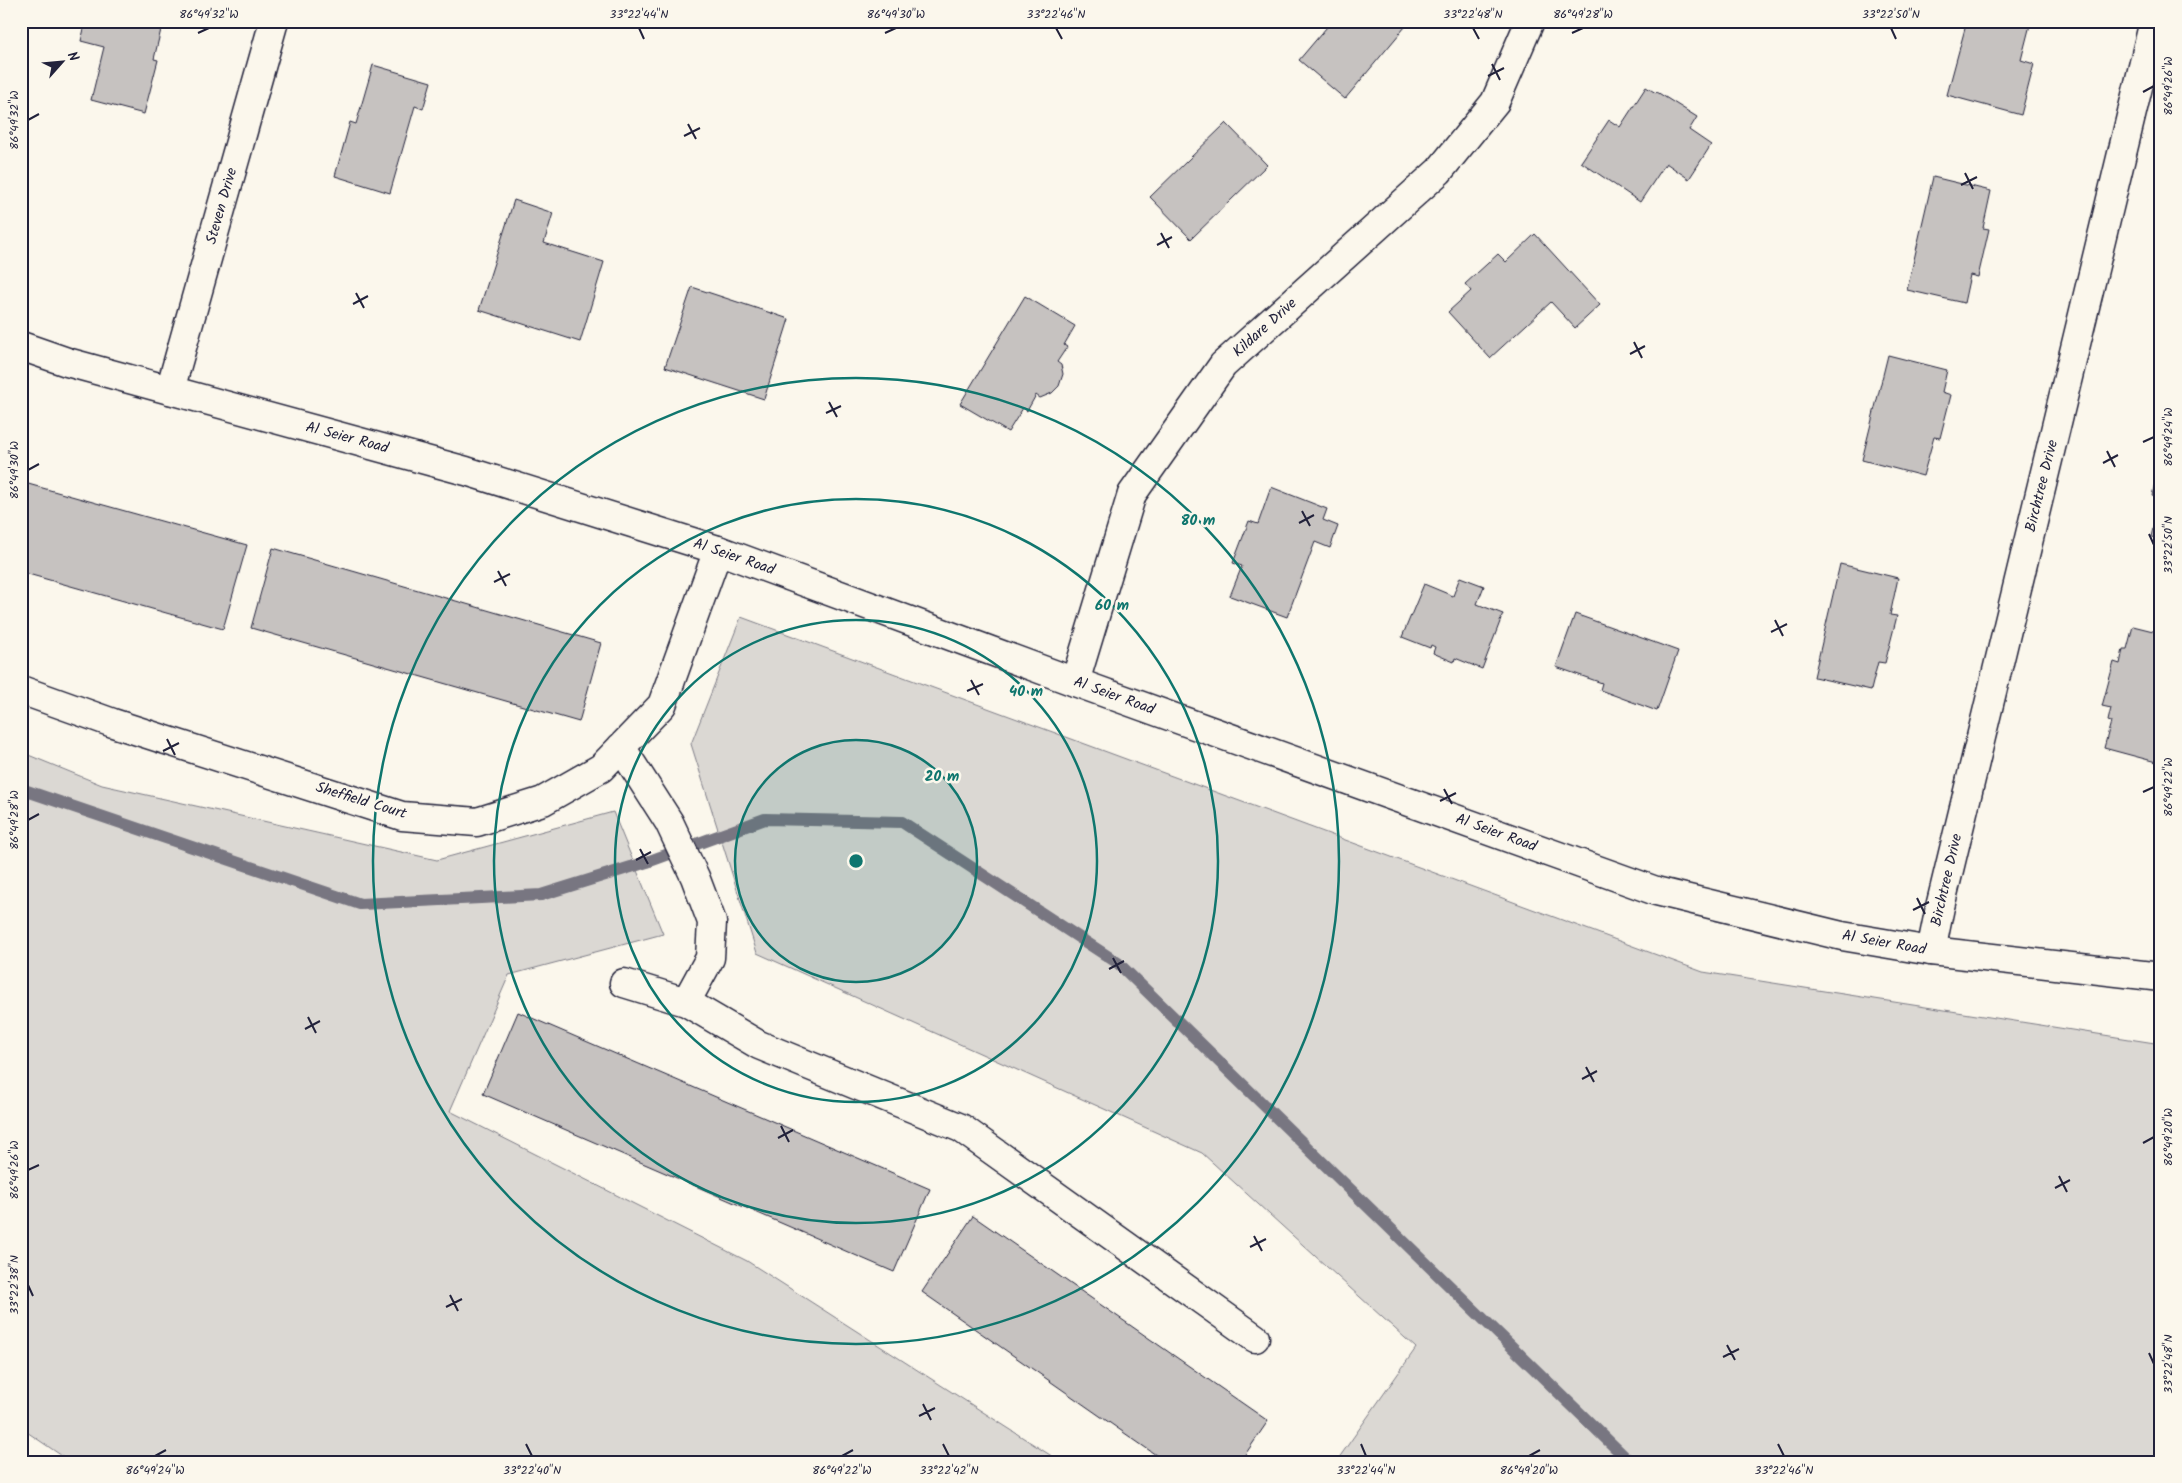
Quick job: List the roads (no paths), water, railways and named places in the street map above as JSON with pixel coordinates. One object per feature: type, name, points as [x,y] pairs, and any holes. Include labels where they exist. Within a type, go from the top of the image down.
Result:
[{"type":"street","name":"Steven Drive","points":[[170,390],[274,21]]},
{"type":"street","name":"Kildare Drive","points":[[1075,682],[1132,494],[1223,366],[1439,171],[1495,102],[1530,21]]},
{"type":"street","name":"Birchtree Drive","points":[[1931,951],[2154,21]]},
{"type":"street","name":"Al Seier Road","points":[[21,346],[67,362],[466,471],[718,550],[1075,682],[1656,890],[1842,936],[1931,951],[2161,977]]},
{"type":"street","name":"Sheffield Court","points":[[21,690],[122,726],[402,816],[477,822],[543,802],[601,768],[662,705],[718,550]]},
{"type":"street","points":[[621,747],[669,822],[695,878],[712,922],[710,958],[686,1002]]},
{"type":"street","points":[[624,983],[686,1002],[759,1045],[961,1128],[1256,1338]]},
{"type":"waterway","points":[[21,789],[360,904],[541,895],[647,862],[765,819],[902,822],[1118,963],[1630,1462]]}]
